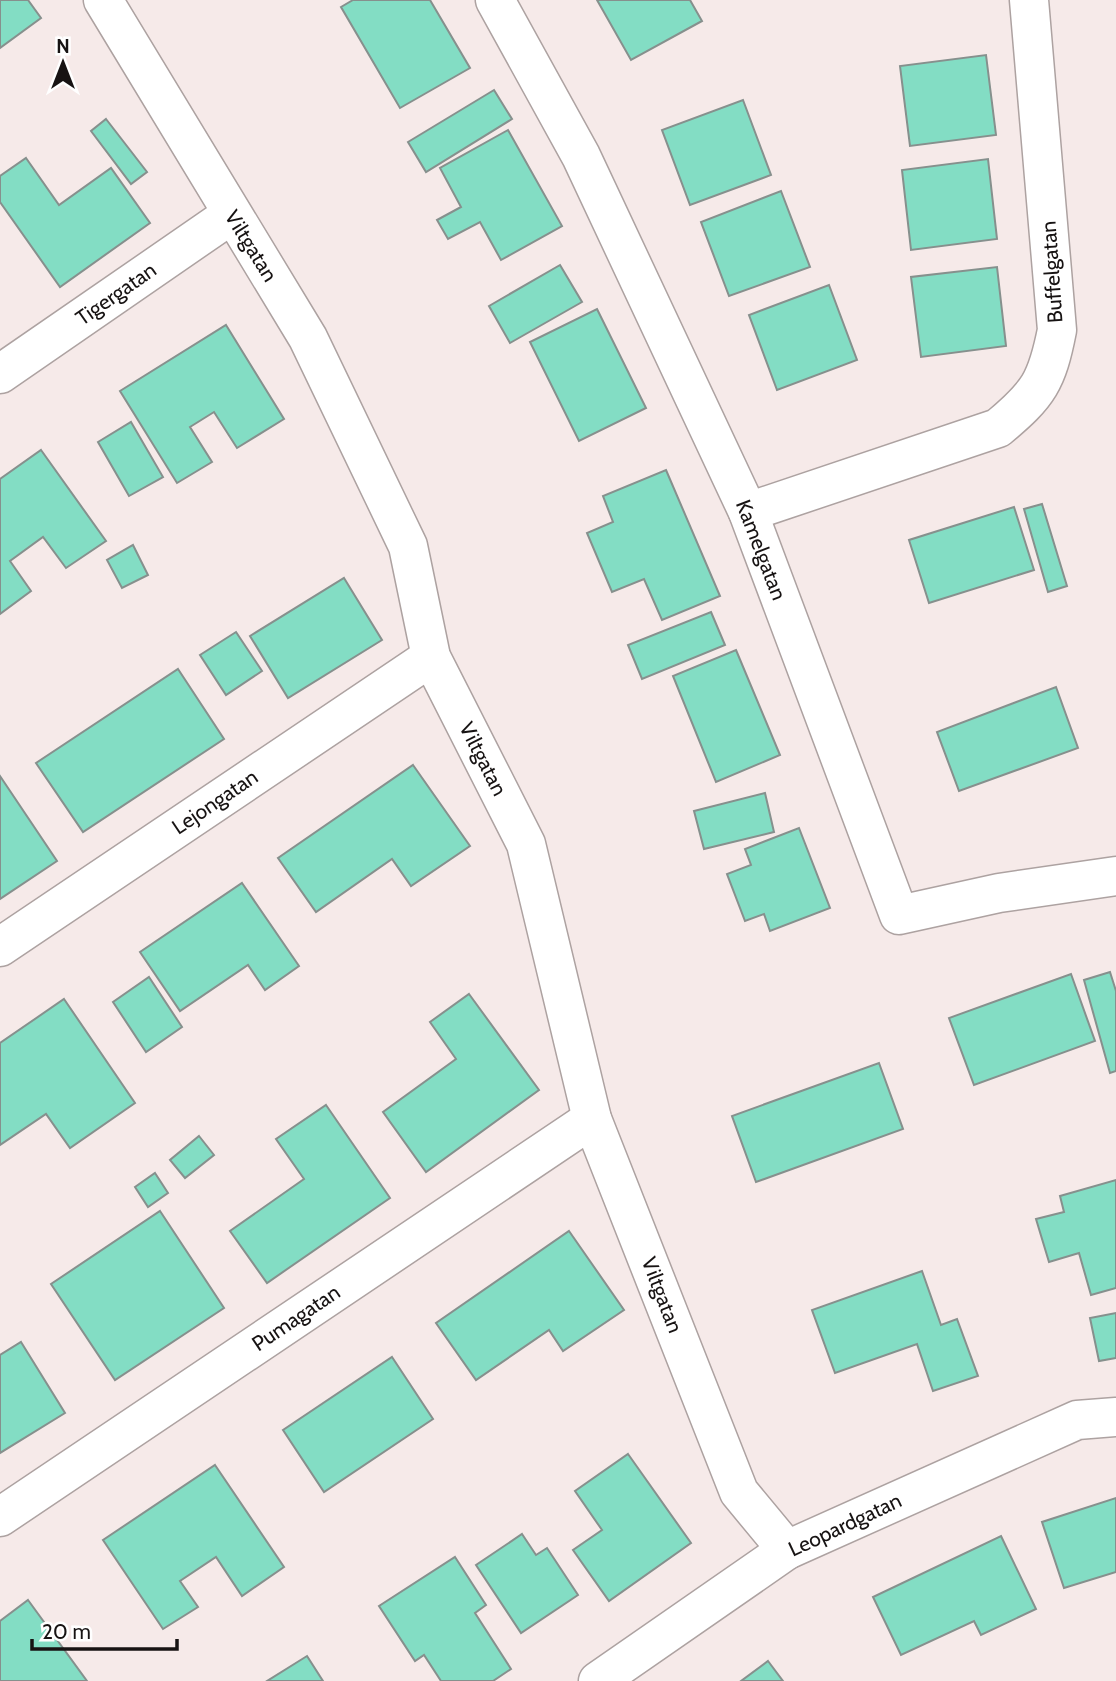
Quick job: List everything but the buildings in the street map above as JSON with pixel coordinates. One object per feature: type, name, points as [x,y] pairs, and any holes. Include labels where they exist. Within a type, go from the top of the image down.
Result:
[{"type":"street","name":"Viltgatan","points":[[103,0],[308,338],[408,546],[431,657],[526,845],[592,1119],[738,1492],[787,1550]]},
{"type":"street","name":"Kamelgatan","points":[[495,0],[582,156],[748,512],[899,915],[999,893],[1116,876]]},
{"type":"street","name":"Buffelgatan","points":[[748,512],[998,428],[1029,402],[1049,369],[1057,330],[1029,0]]},
{"type":"street","name":"Tigergatan","points":[[0,374],[232,214]]},
{"type":"street","name":"Lejongatan","points":[[0,947],[431,657]]},
{"type":"street","name":"Pumagatan","points":[[0,1517],[592,1119]]},
{"type":"street","name":"Leopardgatan","points":[[597,1681],[787,1550],[1077,1420],[1116,1416]]}]
